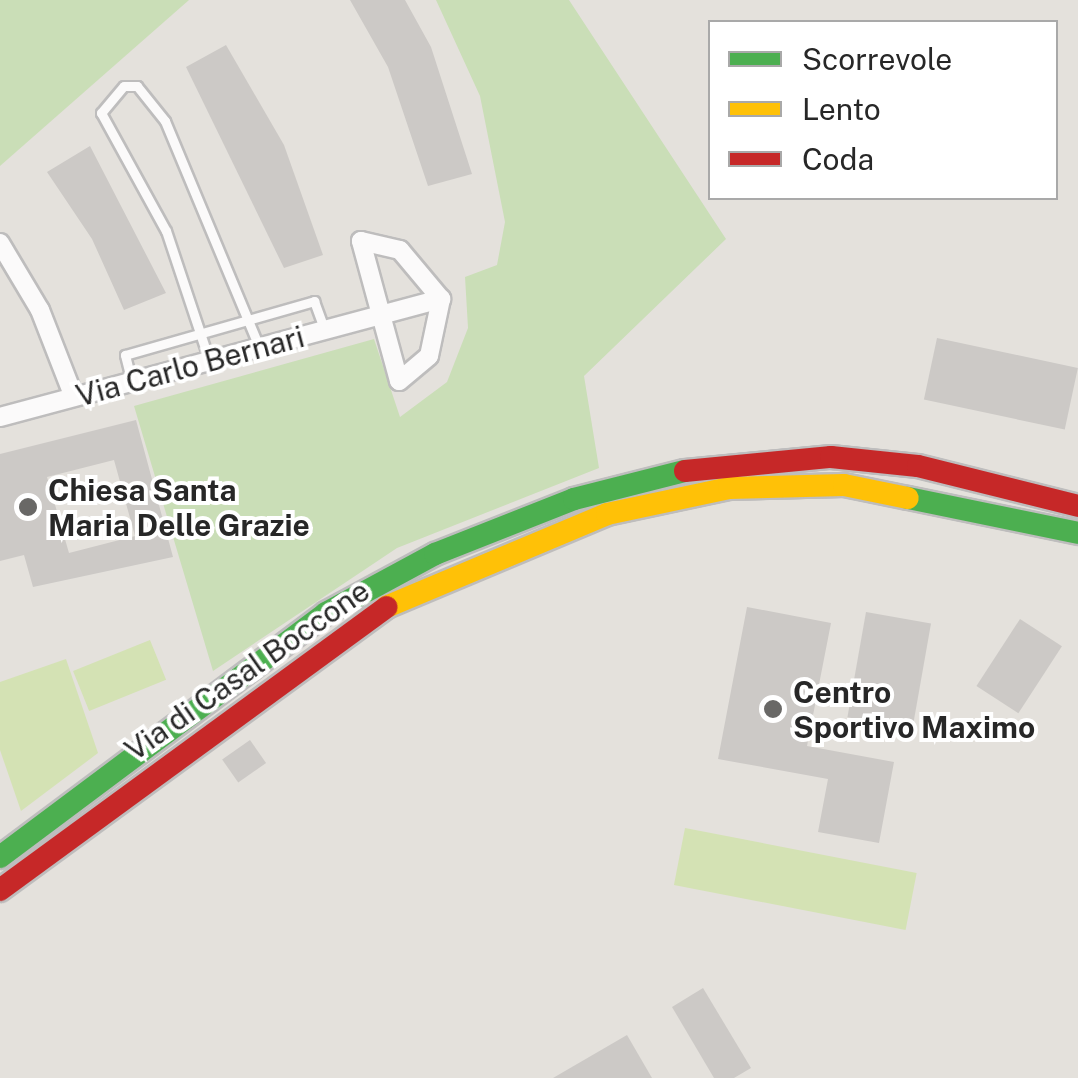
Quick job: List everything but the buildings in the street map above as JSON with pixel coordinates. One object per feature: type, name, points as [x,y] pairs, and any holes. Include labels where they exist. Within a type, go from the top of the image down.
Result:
[{"type":"street","points":[[361,241],[400,250],[442,300],[424,366],[398,381],[361,241]]},
{"type":"street","points":[[0,243],[40,310],[74,397]]},
{"type":"street","name":"Via Carlo Bernari","points":[[0,417],[442,300]]},
{"type":"street","name":"Via di Casal Boccone","points":[[0,857],[326,613],[435,554],[574,498],[704,466],[831,458],[918,466],[1078,506]]},
{"type":"street","name":"Via di Casal Boccone","points":[[0,890],[375,613],[479,560],[608,514],[729,488],[833,485],[1078,532]]},
{"type":"lane","points":[[210,362],[166,231],[101,114],[124,86],[137,86],[165,121],[260,348]]},
{"type":"lane","points":[[132,383],[125,355],[250,319],[314,302],[325,331]]},
{"type":"green space","points":[[0,0],[189,0],[0,166]]},
{"type":"green space","points":[[436,0],[569,0],[726,239],[584,376],[599,468],[397,548],[213,671],[134,406],[374,339],[400,417],[447,382],[468,328],[465,277],[497,265],[505,222],[480,96]]},
{"type":"green space","points":[[150,640],[166,680],[89,711],[73,671]]},
{"type":"green space","points":[[66,659],[98,753],[21,811],[0,750],[0,682]]},
{"type":"green space","points":[[685,828],[917,873],[906,930],[674,885]]},
{"type":"traffic: fast","points":[[0,857],[326,613],[435,554],[574,499],[685,471]]},
{"type":"traffic: fast","points":[[908,498],[1078,533]]},
{"type":"traffic: slow","points":[[386,607],[607,514],[729,488],[844,485],[908,498]]},
{"type":"traffic: jam","points":[[685,471],[831,457],[918,466],[1078,506]]},
{"type":"traffic: jam","points":[[0,890],[386,607]]},
{"type":"place","name":"Chiesa Santa Maria Delle Grazie","points":[[28,507]]},
{"type":"place","name":"Centro Sportivo Maximo","points":[[773,709]]}]
